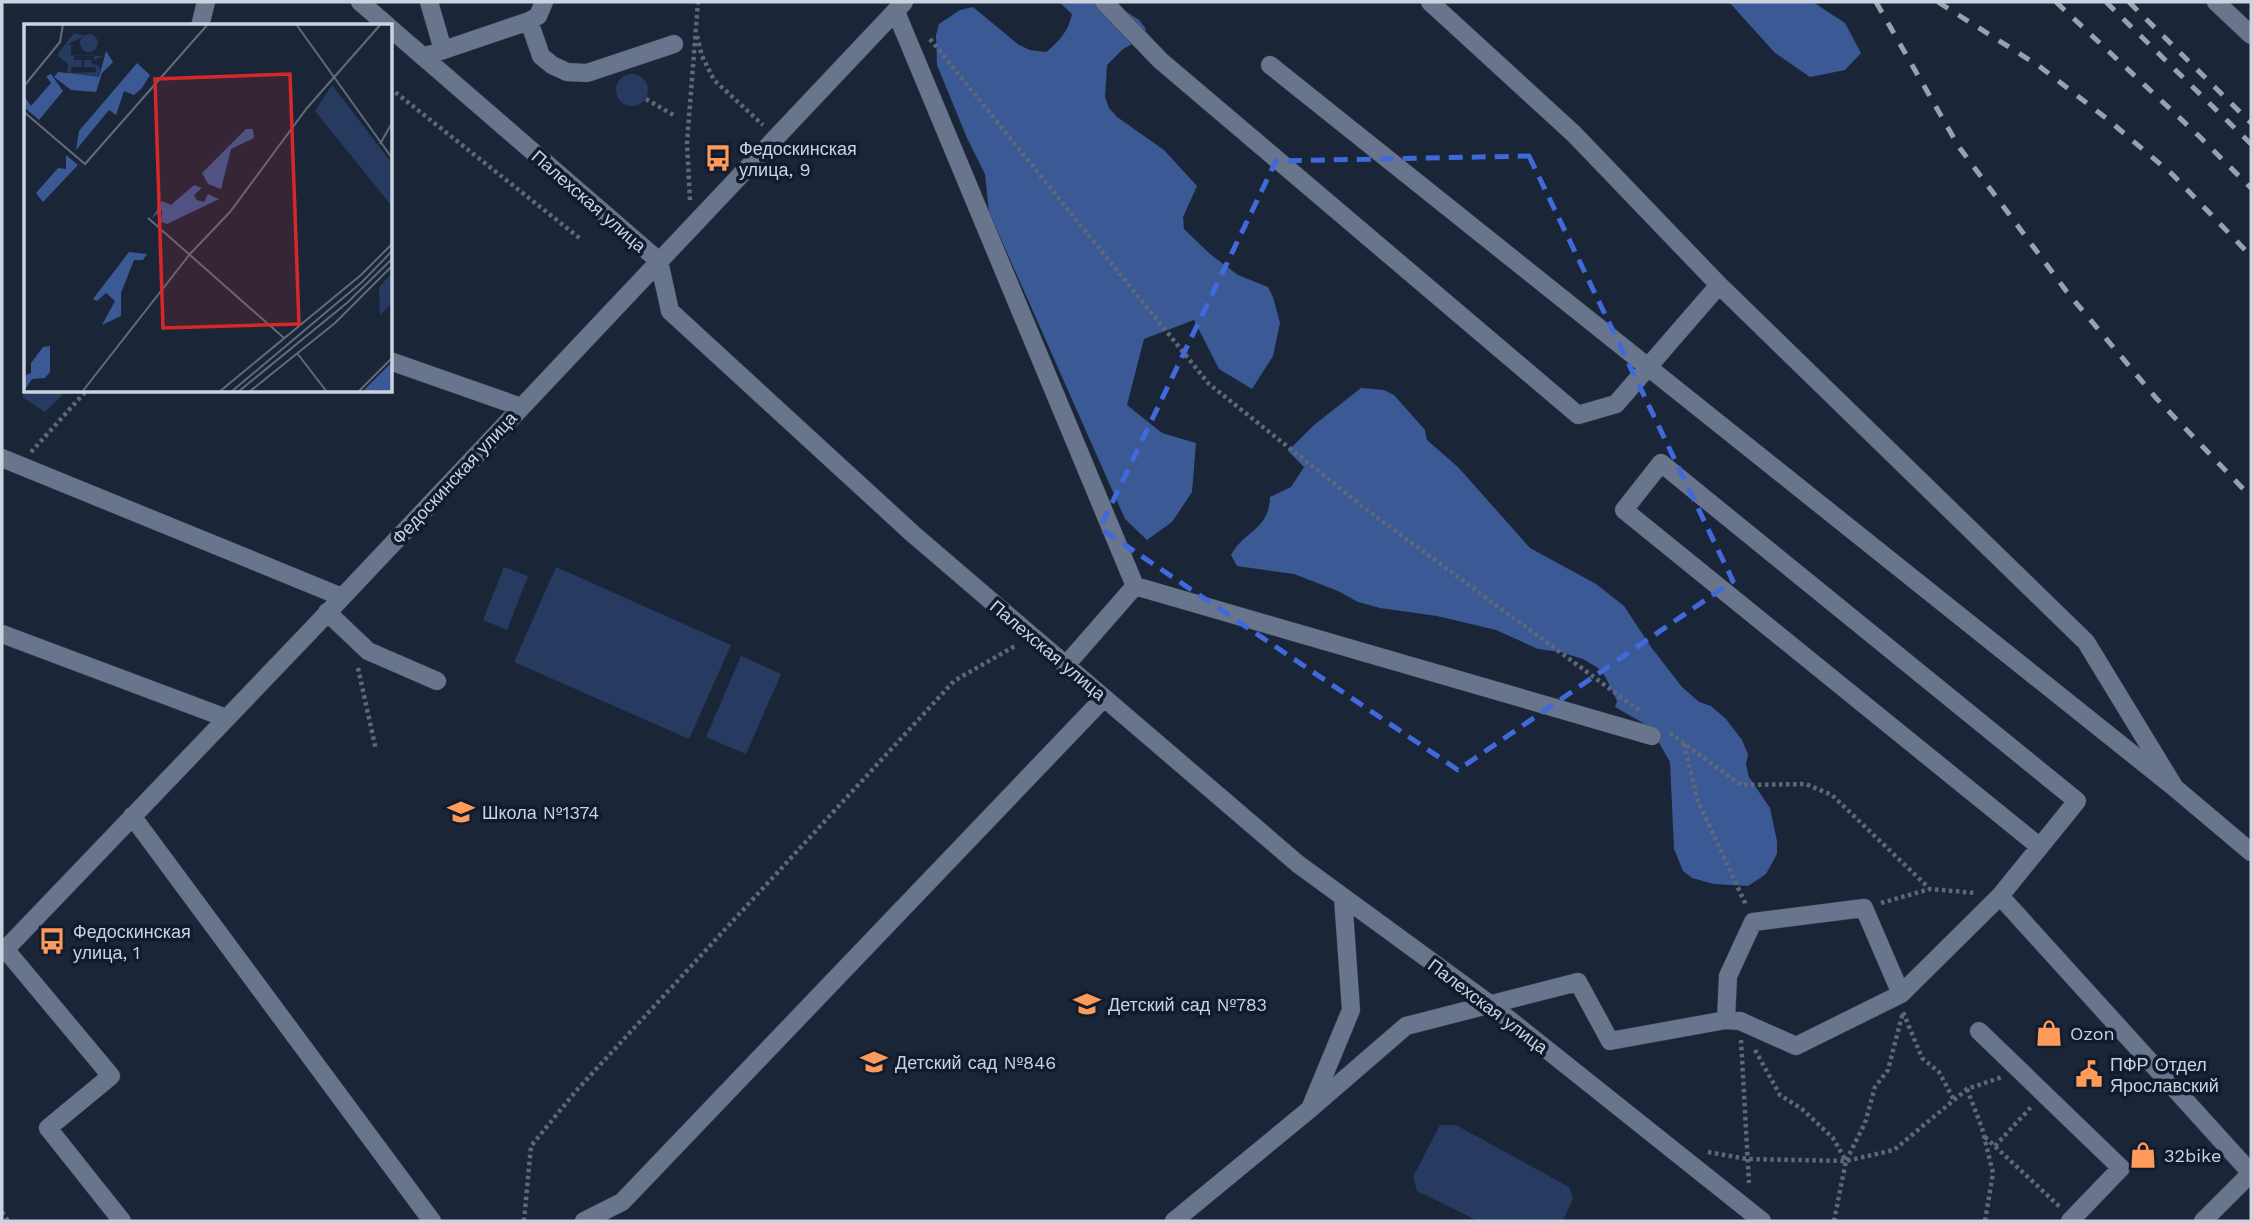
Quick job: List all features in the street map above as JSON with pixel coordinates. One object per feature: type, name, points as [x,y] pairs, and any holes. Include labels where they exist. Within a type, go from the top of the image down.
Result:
[{"type":"street","points":[[200,24],[206,2]]},
{"type":"street","name":"Палехская улица","points":[[359,2],[385,24]]},
{"type":"street","points":[[429,2],[443,50]]},
{"type":"street","points":[[423,57],[529,22],[538,16],[544,2]]},
{"type":"street","points":[[1104,2],[1161,61],[1578,415],[1616,404],[1719,285]]},
{"type":"street","points":[[1430,2],[1574,134],[1719,285],[2085,642],[2175,788]]},
{"type":"street","points":[[2216,2],[2248,26]]},
{"type":"street","points":[[900,7],[1135,586]]},
{"type":"street","name":"Федоскинская улица","points":[[4,951],[900,7]]},
{"type":"street","points":[[529,22],[541,56],[567,72],[587,73],[674,44]]},
{"type":"street","name":"Палехская улица","points":[[392,30],[659,261],[670,311],[913,534],[1031,637],[1298,864],[1491,1005],[1762,1221]]},
{"type":"street","points":[[1270,65],[2175,788],[2251,852]]},
{"type":"street","points":[[392,362],[521,407]]},
{"type":"street","points":[[2,458],[342,597]]},
{"type":"street","points":[[1174,1221],[1406,1026],[1578,982],[1610,1041],[1733,1021],[1796,1046],[1901,994],[2000,896],[2040,847],[2077,801],[1661,463],[1624,510],[2040,847]]},
{"type":"street","points":[[1066,665],[1135,586]]},
{"type":"street","points":[[1135,586],[1655,727]]},
{"type":"street","points":[[327,612],[368,651],[437,681]]},
{"type":"street","points":[[2,634],[226,718]]},
{"type":"street","points":[[584,1221],[622,1202],[1104,698]]},
{"type":"street","points":[[132,816],[432,1221]]},
{"type":"street","points":[[2000,896],[2251,1173],[2203,1221]]},
{"type":"street","points":[[1310,1109],[1351,1010],[1343,897]]},
{"type":"street","points":[[1733,1021],[1728,976],[1753,922],[1864,908],[1901,994]]},
{"type":"street","points":[[4,951],[111,1076],[48,1128],[122,1221]]},
{"type":"street","points":[[1979,1031],[2121,1168],[2071,1220]]},
{"type":"path","points":[[692,224],[687,143],[698,2]]},
{"type":"path","points":[[696,32],[702,56],[714,80],[777,136]]},
{"type":"path","points":[[928,37],[1209,384],[1371,513],[1655,727],[1684,743],[1741,785],[1806,784],[1832,794],[1930,889]]},
{"type":"path","points":[[392,90],[582,240]]},
{"type":"path","points":[[646,99],[675,116]]},
{"type":"path","points":[[19,465],[85,392]]},
{"type":"path","points":[[524,1221],[531,1146],[576,1091],[954,681],[1031,637]]},
{"type":"path","points":[[357,662],[376,750]]},
{"type":"path","points":[[1684,743],[1698,801],[1753,922]]},
{"type":"path","points":[[1864,908],[1930,889],[2000,896]]},
{"type":"path","points":[[1835,1221],[1846,1161],[1865,1124],[1875,1087],[1888,1070],[1903,1012],[1922,1058],[1939,1072],[1954,1100]]},
{"type":"path","points":[[1733,1021],[1749,1183]]},
{"type":"path","points":[[1733,1021],[1780,1095],[1802,1109],[1833,1138],[1846,1161]]},
{"type":"path","points":[[1703,1151],[1747,1159],[1846,1161],[1894,1150],[1968,1089],[2019,1070]]},
{"type":"path","points":[[1968,1089],[1993,1173],[1985,1221]]},
{"type":"path","points":[[1995,1146],[2044,1094]]},
{"type":"path","points":[[1984,1137],[2071,1220]]},
{"type":"path","points":[[2,1212],[8,1221]]},
{"type":"highlighted area","points":[[1529,156],[1733,581],[1458,770],[1100,528],[1276,161]]},
{"type":"shaded area","points":[[1059,2],[1112,2],[1139,20],[1146,29],[1142,39],[1123,49],[1107,65],[1105,97],[1109,108],[1117,117],[1164,150],[1197,186],[1183,217],[1184,229],[1210,254],[1238,275],[1268,287],[1280,323],[1273,356],[1252,389],[1219,369],[1194,320],[1144,339],[1127,405],[1162,433],[1196,443],[1192,492],[1172,522],[1147,540],[1125,519],[989,212],[985,174],[937,65],[936,35],[939,24],[960,10],[973,7],[1019,45],[1046,52],[1063,35],[1071,20],[1072,14]]},
{"type":"shaded area","points":[[1729,2],[1813,2],[1845,23],[1861,53],[1845,70],[1810,77],[1775,53]]},
{"type":"shaded area","points":[[632,74],[644,78],[648,90],[644,102],[632,106],[620,102],[616,90],[620,78]]},
{"type":"shaded area","points":[[1361,388],[1384,390],[1394,395],[1425,430],[1427,440],[1458,467],[1530,548],[1596,584],[1624,606],[1682,687],[1699,702],[1711,706],[1726,719],[1742,740],[1748,754],[1746,765],[1749,777],[1770,808],[1777,854],[1766,874],[1748,886],[1714,884],[1692,878],[1683,871],[1674,849],[1670,762],[1655,730],[1615,707],[1617,701],[1605,676],[1583,659],[1538,649],[1496,630],[1358,602],[1294,574],[1237,566],[1231,555],[1236,547],[1261,524],[1269,508],[1270,497],[1291,487],[1304,467],[1288,451],[1314,425]]},
{"type":"shaded area","points":[[25,392],[65,392],[45,412],[22,397]]},
{"type":"shaded area","points":[[504,567],[528,576],[507,630],[483,620]]},
{"type":"shaded area","points":[[556,567],[731,645],[689,739],[514,662]]},
{"type":"shaded area","points":[[741,656],[781,674],[746,754],[706,737]]},
{"type":"shaded area","points":[[1440,1125],[1456,1125],[1569,1187],[1573,1198],[1563,1221],[1478,1221],[1417,1191],[1413,1177]]},
{"type":"railway","points":[[1876,2],[1959,147],[2067,292],[2156,398],[2251,497]]},
{"type":"railway","points":[[1938,2],[2039,66],[2106,118],[2172,174],[2251,256]]},
{"type":"railway","points":[[2056,2],[2251,188]]},
{"type":"railway","points":[[2106,2],[2251,144]]},
{"type":"railway","points":[[2129,2],[2251,123]]},
{"type":"place","name":"Федоскинская улица, 9","points":[[718,158]]},
{"type":"place","name":"Школа №1374","points":[[461,812]]},
{"type":"place","name":"Федоскинская улица, 1","points":[[52,941]]},
{"type":"place","name":"Детский сад №783","points":[[1087,1004]]},
{"type":"place","name":"Ozon","points":[[2049,1033]]},
{"type":"place","name":"Детский сад №846","points":[[874,1062]]},
{"type":"place","name":"ПФР Отдел Ярославский","points":[[2089,1074]]},
{"type":"place","name":"32bike","points":[[2143,1155]]}]
